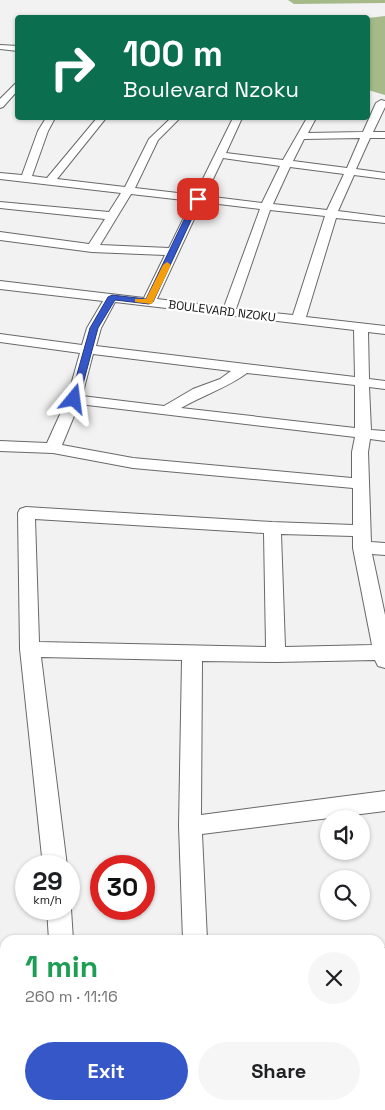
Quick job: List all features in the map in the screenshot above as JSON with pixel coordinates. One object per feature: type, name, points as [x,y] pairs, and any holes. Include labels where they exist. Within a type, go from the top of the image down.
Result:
[{"type":"street","points":[[0,47],[15,49]]},
{"type":"street","points":[[0,105],[15,88]]},
{"type":"street","points":[[298,320],[331,214],[367,134],[384,103],[370,101]]},
{"type":"street","points":[[28,174],[43,131],[49,120]]},
{"type":"street","points":[[49,182],[100,120]]},
{"type":"street","points":[[92,248],[128,191],[154,139],[174,120]]},
{"type":"street","points":[[149,302],[236,120]]},
{"type":"street","points":[[229,311],[266,207],[300,136],[310,120]]},
{"type":"street","points":[[300,136],[343,137],[367,134],[385,135]]},
{"type":"street","points":[[0,176],[28,174],[50,162],[71,155]]},
{"type":"street","points":[[220,155],[385,176]]},
{"type":"street","points":[[28,174],[49,182],[385,220]]},
{"type":"street","points":[[0,204],[113,216]]},
{"type":"street","points":[[0,236],[92,248],[173,252]]},
{"type":"street","name":"BOULEVARD NZOKU","points":[[0,285],[385,330]]},
{"type":"street","points":[[54,448],[74,399],[94,328],[112,297]]},
{"type":"street","points":[[30,649],[384,657],[362,539],[360,452],[363,434],[361,327]]},
{"type":"street","points":[[0,338],[385,385]]},
{"type":"street","points":[[167,411],[198,392],[226,382],[243,369]]},
{"type":"street","points":[[74,399],[385,436]]},
{"type":"street","points":[[0,446],[54,448],[133,462],[361,484]]},
{"type":"street","points":[[54,855],[30,649],[26,513],[272,528],[362,539],[385,549]]},
{"type":"street","points":[[272,528],[276,656]]},
{"type":"street","points":[[192,652],[190,826],[195,935]]},
{"type":"street","points":[[190,826],[385,801]]},
{"type":"street","points":[[60,920],[61,935]]},
{"type":"green space","points":[[288,0],[385,0],[385,3],[294,4]]},
{"type":"green space","points":[[385,16],[385,95],[370,91],[370,18]]},
{"type":"slow traffic","points":[[138,300],[149,302],[167,265]]},
{"type":"route","points":[[74,399],[94,328],[112,297],[149,302],[198,199]]}]
